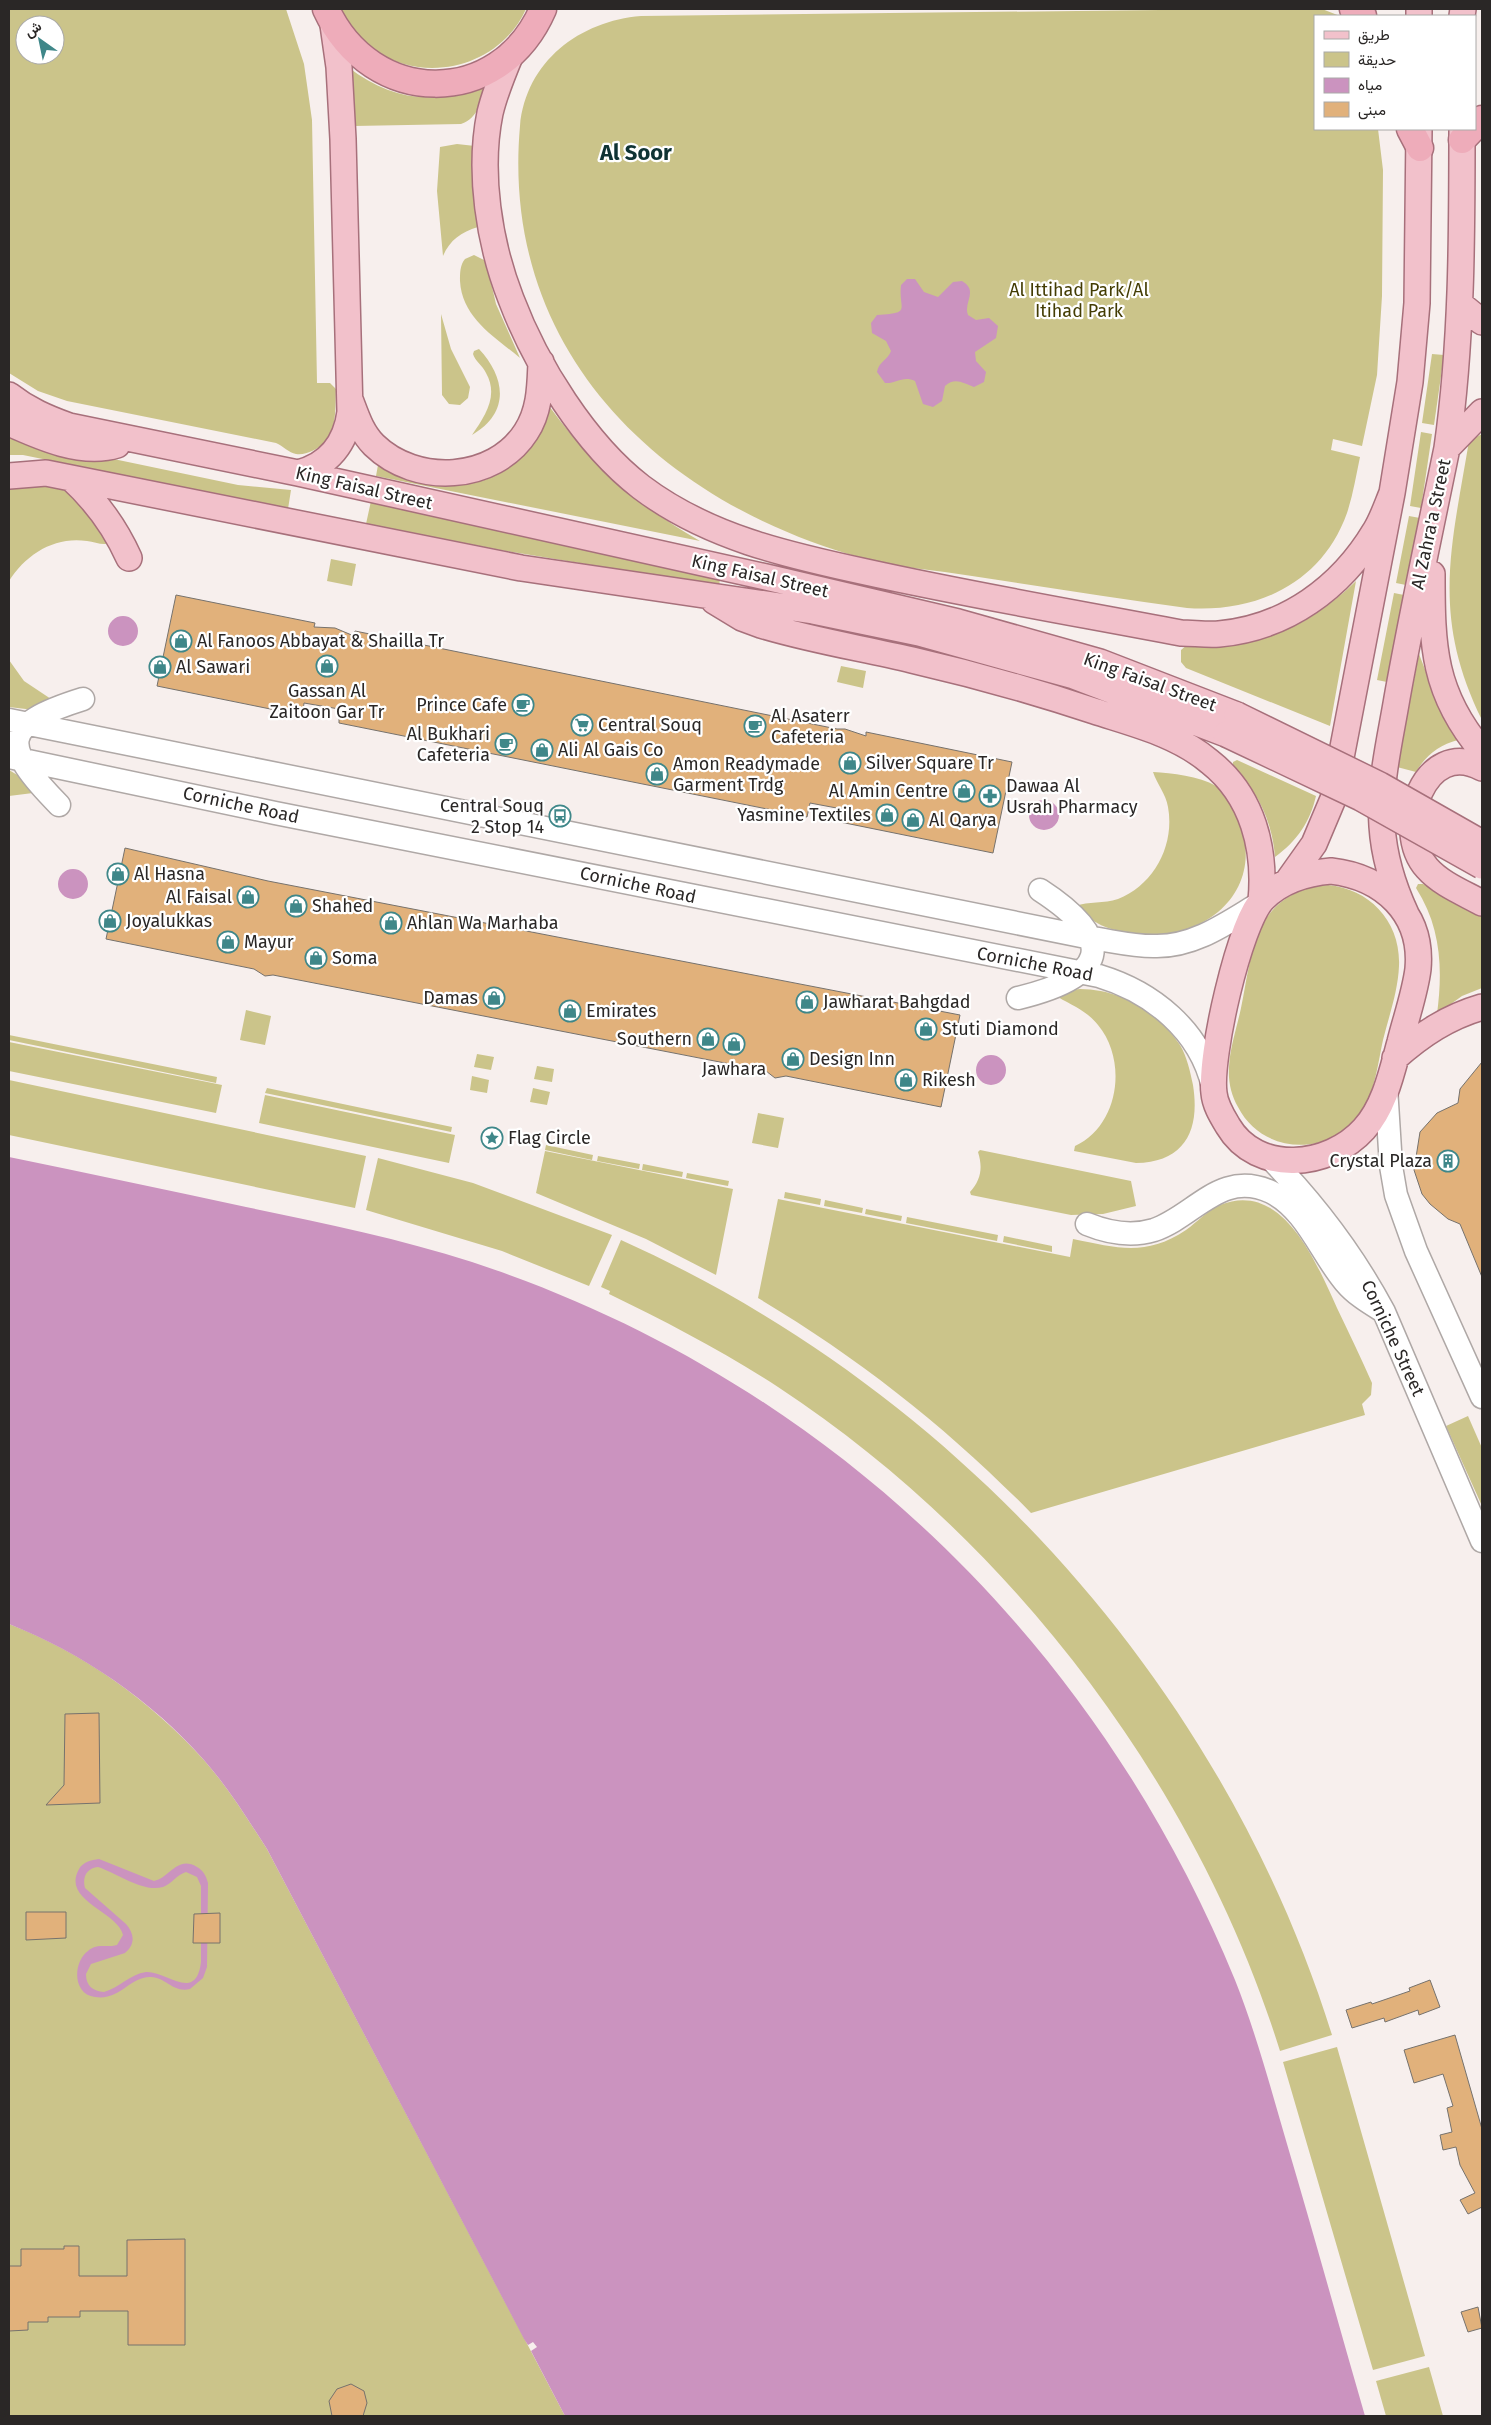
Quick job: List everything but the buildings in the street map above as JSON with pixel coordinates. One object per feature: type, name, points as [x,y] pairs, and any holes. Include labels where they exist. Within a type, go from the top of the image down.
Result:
[{"type":"highway","points":[[329,17],[351,49],[374,67],[401,79],[430,84],[460,81],[487,71],[512,54],[522,44],[546,12]]},
{"type":"main road","points":[[298,473],[316,466],[338,447],[348,424],[350,400],[343,139],[339,67],[329,17]]},
{"type":"main road","points":[[512,54],[496,92],[488,128],[487,178],[489,211],[500,265],[517,316],[541,362],[574,414],[605,454],[643,488],[686,514],[740,540],[780,553],[918,585],[1181,633],[1218,634],[1254,629],[1289,615],[1320,596],[1339,578],[1376,531],[1392,493]]},
{"type":"main road","name":"Al Zahra'a Street","points":[[1269,1157],[1303,1161],[1322,1157],[1341,1149],[1360,1134],[1374,1116],[1386,1087],[1396,1058],[1418,969],[1416,941],[1390,872],[1385,849],[1382,804],[1402,668],[1447,448],[1456,376],[1460,304],[1462,134]]},
{"type":"main road","points":[[1269,1157],[1243,1143],[1230,1130],[1220,1114],[1214,1092],[1217,1052],[1227,996],[1248,926],[1261,902],[1287,882],[1314,844],[1333,798],[1392,493],[1410,382],[1417,303],[1416,135]]},
{"type":"main road","points":[[1460,304],[1482,322]]},
{"type":"main road","points":[[350,400],[367,437],[378,449],[392,458],[418,469],[432,472],[474,470],[487,466],[509,452],[526,432],[536,408],[541,362]]},
{"type":"main road","name":"King Faisal Street","points":[[9,395],[23,406],[60,423],[128,439],[298,473],[777,579],[977,627],[1053,648],[1146,678],[1482,866]]},
{"type":"main road","points":[[1447,448],[1482,412]]},
{"type":"main road","points":[[9,423],[36,435],[84,448],[106,448],[128,439]]},
{"type":"main road","points":[[9,466],[28,467],[46,473]]},
{"type":"main road","name":"King Faisal Street","points":[[9,476],[46,473],[521,568],[857,619],[971,646],[1231,724],[1380,785],[1482,843]]},
{"type":"main road","points":[[71,478],[99,506],[121,540],[129,558]]},
{"type":"main road","points":[[686,514],[702,532],[777,579],[824,578],[900,589],[918,585]]},
{"type":"main road","points":[[1432,526],[1432,630],[1435,658],[1442,685],[1454,711],[1468,734],[1482,751]]},
{"type":"main road","points":[[706,596],[742,618],[761,626],[999,682],[1152,729],[1194,750],[1212,762],[1227,778],[1250,815],[1262,857],[1261,902]]},
{"type":"main road","points":[[59,805],[14,758],[14,737],[17,722],[83,699]]},
{"type":"main road","name":"Corniche Road","points":[[17,722],[1091,938],[1146,946],[1184,943],[1208,934],[1261,902]]},
{"type":"main road","name":"Corniche Road","points":[[14,758],[275,813],[1115,981],[1131,988],[1160,1006],[1185,1030],[1203,1060],[1214,1092]]},
{"type":"main road","points":[[1482,768],[1475,764],[1460,762],[1446,765],[1433,773],[1424,784],[1418,797],[1413,811],[1411,826],[1413,841],[1418,855],[1426,868],[1437,878],[1482,903]]},
{"type":"main road","points":[[1287,882],[1316,872],[1331,871],[1360,877],[1386,892],[1406,914]]},
{"type":"main road","points":[[1018,998],[1044,991],[1082,973],[1089,965],[1093,954],[1091,938],[1068,911],[1040,890]]},
{"type":"main road","points":[[1396,1058],[1416,1039],[1440,1024],[1482,1007]]},
{"type":"main road","points":[[1386,1087],[1391,1166],[1396,1195],[1416,1251],[1482,1398]]},
{"type":"main road","name":"Corniche Street","points":[[1269,1157],[1313,1204],[1369,1284],[1384,1312],[1482,1541]]},
{"type":"main road","points":[[1087,1224],[1113,1233],[1140,1233],[1166,1225],[1211,1194],[1223,1189],[1241,1186],[1259,1188],[1270,1192],[1290,1206],[1345,1282],[1363,1299],[1384,1312]]},
{"type":"green space","points":[[9,9],[286,9],[304,64],[312,120],[317,383],[330,383],[336,389],[335,416],[331,433],[327,440],[312,451],[296,454],[276,443],[67,401],[38,391],[9,373]]},
{"type":"green space","points":[[341,9],[526,9],[515,28],[499,44],[482,56],[462,64],[440,68],[419,67],[397,62],[377,52],[361,38]]},
{"type":"green space","name":"Al Ittihad Park/Al Itihad Park","points":[[1242,9],[1322,9],[1337,15],[1314,15],[1314,130],[1378,130],[1383,170],[1382,296],[1377,375],[1362,446],[1333,439],[1331,450],[1360,457],[1354,485],[1347,513],[1336,537],[1321,558],[1304,575],[1284,589],[1262,599],[1238,605],[1213,608],[1187,608],[889,564],[862,558],[788,533],[720,498],[659,456],[607,405],[566,346],[536,280],[521,207],[520,126],[524,103],[533,82],[545,64],[577,36],[597,26],[619,19],[641,16]]},
{"type":"green space","points":[[348,67],[381,87],[414,96],[432,97],[449,95],[486,84],[476,113],[461,124],[354,126]]},
{"type":"green space","points":[[457,144],[475,146],[478,227],[466,231],[457,237],[449,245],[443,256],[437,191],[440,147]]},
{"type":"green space","points":[[474,255],[486,261],[496,304],[520,358],[481,326],[467,306],[462,294],[461,269],[465,259]]},
{"type":"green space","points":[[441,314],[451,349],[470,387],[468,398],[460,405],[449,404],[442,395]]},
{"type":"green space","points":[[479,349],[495,372],[499,383],[500,395],[498,406],[493,416],[472,435],[482,421],[491,398],[490,381],[485,370],[473,354],[474,351]]},
{"type":"green space","points":[[1432,354],[1444,355],[1434,425],[1422,423]]},
{"type":"green space","points":[[549,406],[581,446],[617,482],[657,514],[700,541],[376,476],[378,465],[411,476],[450,483],[472,483],[491,477],[517,461],[531,446],[540,430]]},
{"type":"green space","points":[[9,431],[37,443],[238,485],[291,490],[288,509],[23,455],[9,455]]},
{"type":"green space","points":[[1421,432],[1432,434],[1421,508],[1410,506]]},
{"type":"green space","points":[[1482,434],[1482,720],[1466,683],[1456,648],[1451,614],[1450,582],[1456,516],[1469,441]]},
{"type":"green space","points":[[9,485],[50,486],[76,494],[110,543],[102,544],[75,540],[53,544],[33,555],[16,571],[9,581]]},
{"type":"green space","points":[[371,501],[720,579],[719,586],[500,550],[366,524]]},
{"type":"green space","points":[[1409,516],[1420,518],[1406,585],[1396,583]]},
{"type":"green space","points":[[331,559],[356,564],[352,586],[327,581]]},
{"type":"green space","points":[[1356,581],[1330,726],[1186,668],[1181,662],[1181,650],[1187,645],[1227,644],[1250,641],[1265,638],[1294,627],[1333,602]]},
{"type":"green space","points":[[1394,593],[1404,595],[1387,682],[1377,680]]},
{"type":"green space","points":[[1419,654],[1436,698],[1458,740],[1434,752],[1416,772],[1397,767]]},
{"type":"green space","points":[[9,660],[24,681],[51,699],[34,710],[9,707]]},
{"type":"green space","points":[[841,666],[866,671],[863,688],[837,682]]},
{"type":"green space","points":[[1237,760],[1316,796],[1302,830],[1275,857],[1267,819],[1250,786],[1233,765],[1233,762]]},
{"type":"green space","points":[[9,770],[24,779],[33,793],[9,796]]},
{"type":"green space","points":[[1153,772],[1194,777],[1216,786],[1224,793],[1233,805],[1239,820],[1245,845],[1244,868],[1237,888],[1225,906],[1208,919],[1188,929],[1165,934],[1140,934],[1105,927],[1090,919],[1076,906],[1113,901],[1131,893],[1142,884],[1159,862],[1165,849],[1169,821],[1167,802]]},
{"type":"green space","points":[[1418,884],[1423,884],[1482,917],[1482,988],[1462,996],[1437,1014],[1440,981],[1438,949],[1431,918],[1416,888]]},
{"type":"green space","points":[[1328,885],[1357,893],[1380,911],[1395,935],[1398,950],[1398,975],[1378,1067],[1373,1086],[1362,1112],[1349,1127],[1333,1137],[1316,1143],[1298,1145],[1280,1142],[1264,1135],[1249,1123],[1238,1107],[1230,1088],[1230,1060],[1250,961],[1262,925],[1269,914],[1283,900],[1297,892]]},
{"type":"green space","points":[[1080,989],[1109,993],[1137,1005],[1161,1022],[1180,1045],[1188,1064],[1193,1085],[1194,1116],[1186,1140],[1167,1157],[1136,1163],[1074,1151],[1075,1146],[1090,1137],[1101,1124],[1110,1108],[1116,1074],[1113,1056],[1107,1040],[1098,1025],[1084,1012],[1058,997],[1071,990]]},
{"type":"green space","points":[[246,1010],[271,1016],[265,1045],[240,1040]]},
{"type":"green space","points":[[9,1035],[217,1077],[216,1083],[9,1040]]},
{"type":"green space","points":[[9,1042],[222,1085],[216,1113],[9,1071]]},
{"type":"green space","points":[[477,1054],[494,1057],[491,1070],[474,1067]]},
{"type":"green space","points":[[537,1066],[554,1069],[552,1082],[534,1079]]},
{"type":"green space","points":[[472,1076],[489,1080],[487,1093],[470,1090]]},
{"type":"green space","points":[[9,1080],[366,1156],[355,1208],[9,1135]]},
{"type":"green space","points":[[267,1088],[452,1127],[451,1132],[265,1093]]},
{"type":"green space","points":[[533,1088],[550,1092],[547,1105],[530,1102]]},
{"type":"green space","points":[[265,1095],[455,1135],[449,1163],[259,1123]]},
{"type":"green space","points":[[758,1113],[784,1118],[778,1148],[752,1143]]},
{"type":"green space","points":[[546,1145],[593,1155],[592,1160],[545,1150]]},
{"type":"green space","points":[[980,1150],[1131,1181],[1136,1206],[1103,1214],[1071,1215],[971,1195],[970,1192],[977,1183],[980,1174],[978,1152]]},
{"type":"green space","points":[[545,1151],[733,1189],[716,1275],[646,1239],[536,1193]]},
{"type":"green space","points":[[598,1156],[640,1164],[639,1169],[597,1161]]},
{"type":"green space","points":[[378,1158],[473,1183],[612,1235],[589,1286],[502,1251],[366,1210]]},
{"type":"green space","points":[[643,1164],[683,1172],[682,1177],[642,1170]]},
{"type":"green space","points":[[687,1173],[729,1181],[728,1186],[686,1178]]},
{"type":"green space","points":[[785,1192],[821,1199],[820,1205],[784,1198]]},
{"type":"green space","points":[[778,1199],[1070,1257],[1073,1239],[1118,1247],[1144,1247],[1171,1239],[1220,1205],[1242,1200],[1262,1204],[1279,1215],[1295,1230],[1319,1270],[1372,1383],[1371,1395],[1362,1404],[1365,1415],[1031,1513],[968,1452],[902,1396],[832,1345],[758,1298]]},
{"type":"green space","points":[[825,1200],[863,1208],[862,1213],[824,1206]]},
{"type":"green space","points":[[866,1209],[902,1216],[901,1221],[865,1214]]},
{"type":"green space","points":[[907,1217],[998,1235],[997,1241],[906,1223]]},
{"type":"green space","points":[[1004,1236],[1052,1246],[1052,1252],[1003,1242]]},
{"type":"green space","points":[[621,1240],[743,1303],[858,1378],[964,1465],[1061,1562],[1147,1668],[1222,1783],[1284,1906],[1332,2035],[1280,2051],[1244,1952],[1199,1857],[1146,1764],[1085,1677],[1017,1594],[943,1518],[863,1449],[758,1374],[695,1338],[609,1294],[610,1291],[601,1287]]},
{"type":"green space","points":[[1468,1416],[1482,1448],[1482,1506],[1446,1426]]},
{"type":"green space","points":[[9,1624],[63,1649],[114,1680],[138,1698],[161,1717],[203,1759],[237,1803],[267,1849],[565,2416],[9,2416]]},
{"type":"green space","points":[[1337,2047],[1425,2356],[1373,2370],[1283,2062]]},
{"type":"green space","points":[[1429,2367],[1443,2416],[1386,2416],[1376,2381]]},
{"type":"water","points":[[907,279],[915,279],[924,292],[938,297],[953,282],[962,281],[967,285],[970,293],[967,306],[968,315],[976,320],[989,318],[998,326],[996,338],[975,352],[976,361],[986,372],[984,382],[974,387],[956,381],[949,383],[945,386],[942,401],[933,407],[923,404],[915,381],[903,379],[885,383],[877,372],[891,351],[886,341],[872,333],[871,323],[877,315],[900,311],[902,305],[901,285]]},
{"type":"water","points":[[123,616],[133,621],[138,631],[133,641],[123,646],[113,641],[108,631],[113,621]]},
{"type":"water","points":[[1044,800],[1055,804],[1059,815],[1055,826],[1044,830],[1033,826],[1029,815],[1033,804]]},
{"type":"water","points":[[73,869],[79,870],[87,878],[87,890],[79,898],[73,899],[67,898],[59,890],[58,884],[59,878],[67,870]]},
{"type":"water","points":[[991,1055],[1002,1059],[1006,1070],[1002,1081],[991,1085],[980,1081],[976,1070],[980,1059]]},
{"type":"water","points":[[9,1157],[388,1238],[472,1262],[600,1312],[720,1375],[831,1450],[933,1537],[1025,1634],[1106,1741],[1177,1856],[1235,1980],[1250,2020],[1365,2416],[565,2416],[531,2351],[537,2347],[533,2342],[528,2345],[524,2339],[267,1849],[237,1803],[203,1759],[183,1737],[138,1698],[114,1680],[63,1649],[9,1624]]},
{"type":"water","points":[[99,1859],[154,1881],[160,1879],[179,1865],[184,1864],[190,1864],[203,1872],[208,1883],[207,1967],[203,1978],[190,1989],[179,1989],[151,1977],[137,1980],[118,1992],[104,1997],[87,1995],[82,1990],[77,1977],[83,1956],[98,1946],[117,1945],[123,1935],[119,1927],[84,1898],[78,1889],[76,1880],[79,1869],[85,1863]],"holes":[[[98,1867],[130,1882],[155,1888],[166,1886],[179,1875],[186,1872],[197,1877],[201,1886],[201,1962],[198,1974],[193,1981],[187,1983],[180,1982],[146,1972],[135,1975],[104,1992],[93,1989],[89,1985],[86,1974],[91,1964],[125,1953],[131,1946],[133,1939],[126,1924],[85,1888],[84,1880],[88,1871]]]},
{"type":"place","name":"Al Fanoos Abbayat & Shailla Tr","points":[[181,641]]},
{"type":"place","name":"Gassan Al Zaitoon Gar Tr","points":[[327,666]]},
{"type":"place","name":"Al Sawari","points":[[160,667]]},
{"type":"place","name":"Prince Cafe","points":[[523,705]]},
{"type":"place","name":"Central Souq","points":[[582,725]]},
{"type":"place","name":"Al Asaterr Cafeteria","points":[[755,726]]},
{"type":"place","name":"Al Bukhari Cafeteria","points":[[506,744]]},
{"type":"place","name":"Ali Al Gais Co","points":[[542,750]]},
{"type":"place","name":"Silver Square Tr","points":[[850,763]]},
{"type":"place","name":"Amon Readymade Garment Trdg","points":[[657,774]]},
{"type":"place","name":"Al Amin Centre","points":[[964,791]]},
{"type":"place","name":"Dawaa Al Usrah Pharmacy","points":[[990,796]]},
{"type":"place","name":"Yasmine Textiles","points":[[887,815]]},
{"type":"place","name":"Central Souq 2 Stop 14","points":[[560,816]]},
{"type":"place","name":"Al Qarya","points":[[913,820]]},
{"type":"place","name":"Al Hasna","points":[[118,874]]},
{"type":"place","name":"Al Faisal","points":[[248,897]]},
{"type":"place","name":"Shahed","points":[[296,906]]},
{"type":"place","name":"Joyalukkas","points":[[110,921]]},
{"type":"place","name":"Ahlan Wa Marhaba","points":[[391,923]]},
{"type":"place","name":"Mayur","points":[[228,942]]},
{"type":"place","name":"Soma","points":[[316,958]]},
{"type":"place","name":"Damas","points":[[494,998]]},
{"type":"place","name":"Jawharat Bahgdad","points":[[807,1002]]},
{"type":"place","name":"Emirates","points":[[570,1011]]},
{"type":"place","name":"Stuti Diamond","points":[[926,1029]]},
{"type":"place","name":"Southern","points":[[708,1039]]},
{"type":"place","name":"Jawhara","points":[[734,1044]]},
{"type":"place","name":"Design Inn","points":[[793,1059]]},
{"type":"place","name":"Rikesh","points":[[906,1080]]},
{"type":"place","name":"Flag Circle","points":[[492,1138]]},
{"type":"place","name":"Crystal Plaza","points":[[1448,1161]]},
{"type":"district","name":"Al Soor","points":[[636,152]]}]
